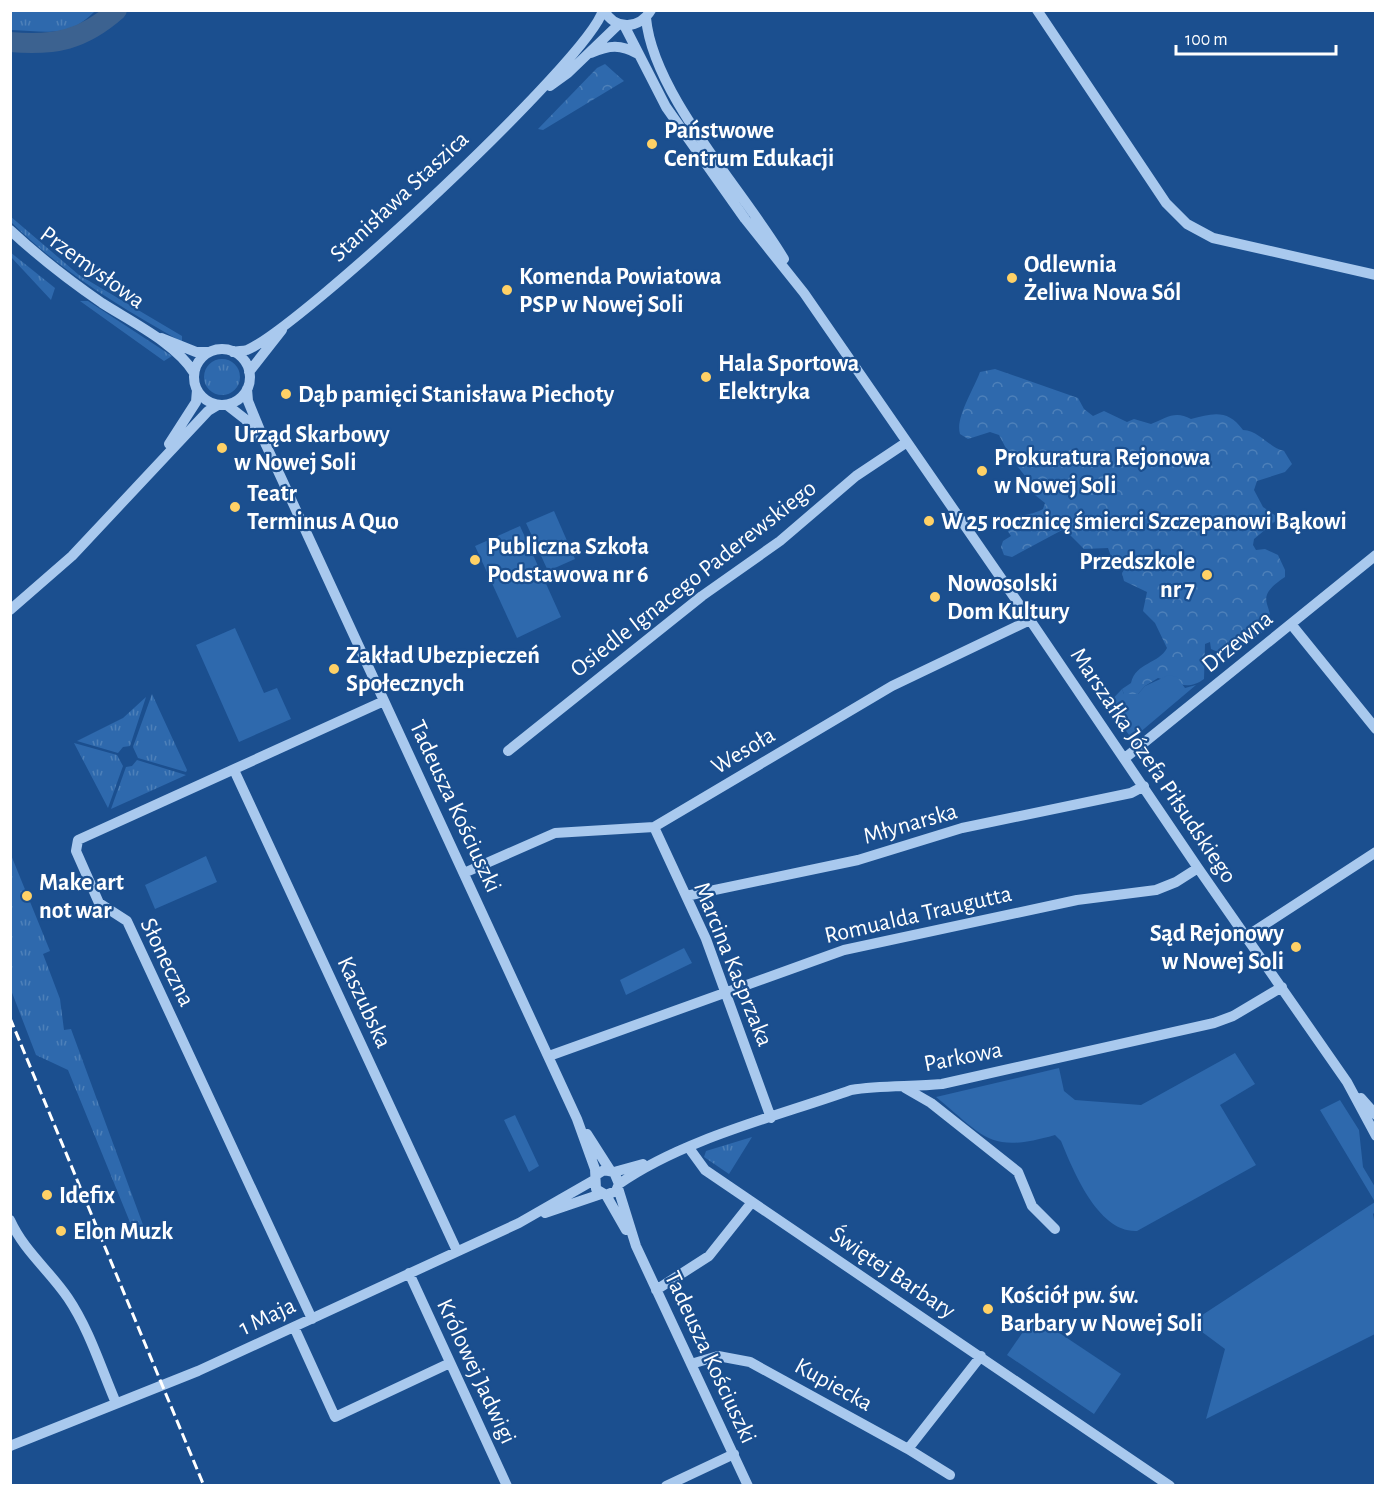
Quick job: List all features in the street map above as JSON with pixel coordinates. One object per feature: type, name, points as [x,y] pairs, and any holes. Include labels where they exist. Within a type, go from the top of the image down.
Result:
[{"type":"street","points":[[603,10],[621,25],[634,25],[650,12]]},
{"type":"street","name":"Stanisława Staszica","points":[[234,352],[246,350],[288,323],[392,233],[535,97],[594,30],[603,10]]},
{"type":"street","points":[[1037,10],[1166,203],[1180,219],[1205,234],[1224,241],[1376,275]]},
{"type":"street","name":"Marszałka Józefa Piłsudskiego","points":[[650,12],[653,52],[677,101],[767,230],[804,293],[1347,1082],[1376,1136]]},
{"type":"street","name":"Stanisława Staszica","points":[[535,97],[568,73],[621,25]]},
{"type":"street","name":"Marszałka Józefa Piłsudskiego","points":[[621,25],[666,107],[745,219],[804,293]]},
{"type":"street","points":[[588,54],[613,45],[638,54]]},
{"type":"street","name":"Przemysłowa","points":[[10,230],[76,285],[153,334],[189,365],[194,374]]},
{"type":"street","name":"Stanisława Staszica","points":[[249,372],[288,323]]},
{"type":"street","name":"Przemysłowa","points":[[153,334],[196,352],[208,352]]},
{"type":"street","points":[[12,610],[72,556],[151,472],[207,411],[242,396],[247,389],[249,372],[246,363],[234,352],[225,349],[208,352],[196,365],[194,374],[197,390],[196,402],[151,472]]},
{"type":"street","name":"Tadeusza Kościuszki","points":[[247,389],[248,401],[266,445],[577,1119],[595,1178],[596,1189],[604,1194],[636,1246],[748,1485]]},
{"type":"street","points":[[197,390],[210,402],[222,405]]},
{"type":"street","name":"Tadeusza Kościuszki","points":[[222,405],[245,419],[266,445]]},
{"type":"street","name":"Osiedle Ignacego Paderewskiego","points":[[508,751],[702,596],[780,541],[856,476],[906,442]]},
{"type":"street","name":"Drzewna","points":[[1125,758],[1376,555]]},
{"type":"street","name":"Wesoła","points":[[464,873],[555,833],[654,827],[909,677],[1030,620]]},
{"type":"street","points":[[1290,624],[1376,729]]},
{"type":"street","name":"Słoneczna","points":[[312,1319],[127,921],[99,903],[76,852],[78,840],[384,700]]},
{"type":"street","name":"Kaszubska","points":[[234,770],[457,1251]]},
{"type":"street","name":"Młynarska","points":[[686,896],[858,860],[962,828],[1131,794],[1144,786]]},
{"type":"street","name":"Marcina Kasprzaka","points":[[654,827],[706,939],[771,1118]]},
{"type":"street","points":[[1247,936],[1376,852]]},
{"type":"street","name":"Romualda Traugutta","points":[[549,1056],[725,992],[876,941],[1077,900],[1156,890],[1176,882],[1198,868]]},
{"type":"street","name":"Parkowa","points":[[595,1178],[612,1171],[652,1163],[851,1090],[871,1086],[905,1088],[942,1084],[1214,1023],[1233,1016],[1282,987]]},
{"type":"street","name":"Marszałka Józefa Piłsudskiego","points":[[1347,1082],[1376,1115]]},
{"type":"street","points":[[905,1088],[931,1102],[1018,1172],[1032,1206],[1055,1229]]},
{"type":"street","name":"Tadeusza Kościuszki","points":[[577,1119],[612,1171],[619,1186],[636,1246]]},
{"type":"street","name":"Świętej Barbary","points":[[688,1148],[705,1170],[1170,1485]]},
{"type":"street","name":"Parkowa","points":[[604,1194],[652,1163]]},
{"type":"street","name":"1 Maja","points":[[536,1215],[595,1178]]},
{"type":"street","name":"1 Maja","points":[[10,1446],[198,1371],[536,1215],[604,1194]]},
{"type":"street","points":[[656,1290],[688,1272],[709,1256],[752,1202]]},
{"type":"street","points":[[10,1220],[24,1246],[67,1296],[80,1317],[116,1403]]},
{"type":"street","name":"Królowej Jadwigi","points":[[409,1273],[507,1485]]},
{"type":"street","points":[[294,1327],[335,1417],[450,1363]]},
{"type":"street","name":"Kupiecka","points":[[691,1364],[718,1356],[750,1362],[908,1449],[950,1475]]},
{"type":"street","points":[[908,1449],[981,1356]]},
{"type":"street","points":[[666,1485],[734,1454]]},
{"type":"green space","points":[[11,10],[95,11],[85,20],[66,30],[46,32],[11,30]]},
{"type":"green space","points":[[605,64],[624,81],[543,130],[538,129],[597,68]]},
{"type":"green space","points":[[10,216],[79,275],[182,336],[182,342],[136,316],[71,273],[30,240],[11,222]]},
{"type":"green space","points":[[10,252],[55,288],[51,300],[11,257]]},
{"type":"green space","points":[[80,301],[88,301],[172,356],[164,361]]},
{"type":"green space","points":[[222,359],[235,364],[240,377],[235,390],[222,395],[209,390],[204,377],[209,364]]},
{"type":"green space","points":[[995,369],[1078,398],[1084,409],[1093,416],[1104,411],[1127,422],[1134,419],[1151,424],[1175,415],[1191,419],[1220,414],[1232,419],[1243,430],[1254,433],[1284,451],[1292,464],[1285,472],[1257,481],[1254,490],[1263,507],[1279,518],[1254,539],[1253,545],[1256,550],[1265,549],[1278,555],[1285,570],[1285,577],[1269,591],[1266,597],[1270,613],[1269,627],[1234,650],[1218,652],[1211,649],[1210,642],[1205,644],[1204,679],[1198,683],[1182,685],[1158,678],[1145,686],[1138,694],[1124,694],[1122,689],[1131,683],[1138,671],[1159,657],[1167,648],[1155,623],[1143,611],[1147,592],[1124,581],[1122,573],[1126,567],[1123,562],[1112,559],[1108,548],[1084,549],[1064,529],[1012,557],[1004,555],[1001,547],[1003,541],[1011,536],[1007,530],[1007,521],[1043,509],[1045,503],[1025,487],[1029,481],[1011,458],[999,435],[990,432],[968,439],[960,434],[960,420],[980,372]]},
{"type":"green space","points":[[554,511],[575,559],[548,571],[526,523]]},
{"type":"green space","points":[[520,526],[561,617],[517,638],[475,546]]},
{"type":"green space","points":[[235,628],[264,693],[277,688],[291,719],[239,742],[196,645]]},
{"type":"green space","points":[[1169,675],[1177,677],[1185,688],[1196,685],[1132,739],[1107,705],[1122,689],[1124,694],[1138,694],[1145,686]]},
{"type":"green space","points":[[152,694],[186,772],[138,758],[133,747]]},
{"type":"green space","points":[[146,697],[130,746],[123,747],[118,753],[77,741],[123,718]]},
{"type":"green space","points":[[74,743],[117,755],[123,766],[108,808]]},
{"type":"green space","points":[[137,760],[186,775],[111,809],[126,767],[132,766]]},
{"type":"green space","points":[[11,855],[50,951],[43,954],[60,999],[64,1030],[71,1029],[146,1233],[136,1237],[68,1070],[36,1055],[11,990]]},
{"type":"green space","points":[[206,856],[217,882],[155,909],[145,885]]},
{"type":"green space","points":[[684,948],[692,963],[626,995],[620,980]]},
{"type":"green space","points":[[1235,1053],[1255,1084],[1220,1105],[1256,1165],[1137,1231],[1123,1229],[1110,1222],[1099,1211],[1080,1183],[1061,1141],[1055,1135],[1015,1143],[1001,1142],[978,1132],[936,1097],[1059,1068],[1064,1091],[1075,1100],[1141,1105]]},
{"type":"green space","points":[[1340,1100],[1359,1130],[1363,1167],[1375,1187],[1375,1202],[1320,1110]]},
{"type":"green space","points":[[515,1115],[539,1166],[529,1172],[504,1120]]},
{"type":"green space","points":[[752,1137],[729,1174],[704,1157],[706,1151]]},
{"type":"green space","points":[[1375,1202],[1373,1214],[1376,1231],[1375,1334],[1206,1419],[1225,1349],[1190,1323]]},
{"type":"green space","points":[[1034,1316],[1121,1374],[1094,1414],[1007,1355]]},
{"type":"waterway","points":[[10,42],[41,43],[68,39],[92,28],[117,10]]},
{"type":"railway","points":[[10,1018],[204,1486]]},
{"type":"place","name":"Państwowe Centrum Edukacji","points":[[652,144]]},
{"type":"place","name":"Odlewnia Żeliwa Nowa Sól","points":[[1012,278]]},
{"type":"place","name":"Komenda Powiatowa PSP w Nowej Soli","points":[[507,290]]},
{"type":"place","name":"Hala Sportowa Elektryka","points":[[706,377]]},
{"type":"place","name":"Dąb pamięci Stanisława Piechoty","points":[[286,394]]},
{"type":"place","name":"Urząd Skarbowy w Nowej Soli","points":[[222,448]]},
{"type":"place","name":"Prokuratura Rejonowa w Nowej Soli","points":[[982,471]]},
{"type":"place","name":"Teatr Terminus A Quo","points":[[235,507]]},
{"type":"place","name":"W 25 rocznicę śmierci Szczepanowi Bąkowi","points":[[929,521]]},
{"type":"place","name":"Publiczna Szkoła Podstawowa nr 6","points":[[475,560]]},
{"type":"place","name":"Przedszkole nr 7","points":[[1207,575]]},
{"type":"place","name":"Nowosolski Dom Kultury","points":[[935,597]]},
{"type":"place","name":"Zakład Ubezpieczeń Społecznych","points":[[334,669]]},
{"type":"place","name":"Make art not war","points":[[27,896]]},
{"type":"place","name":"Sąd Rejonowy w Nowej Soli","points":[[1296,947]]},
{"type":"place","name":"Idefix","points":[[47,1195]]},
{"type":"place","name":"Elon Muzk","points":[[61,1231]]},
{"type":"place","name":"Kościół pw. św. Barbary w Nowej Soli","points":[[988,1309]]}]
